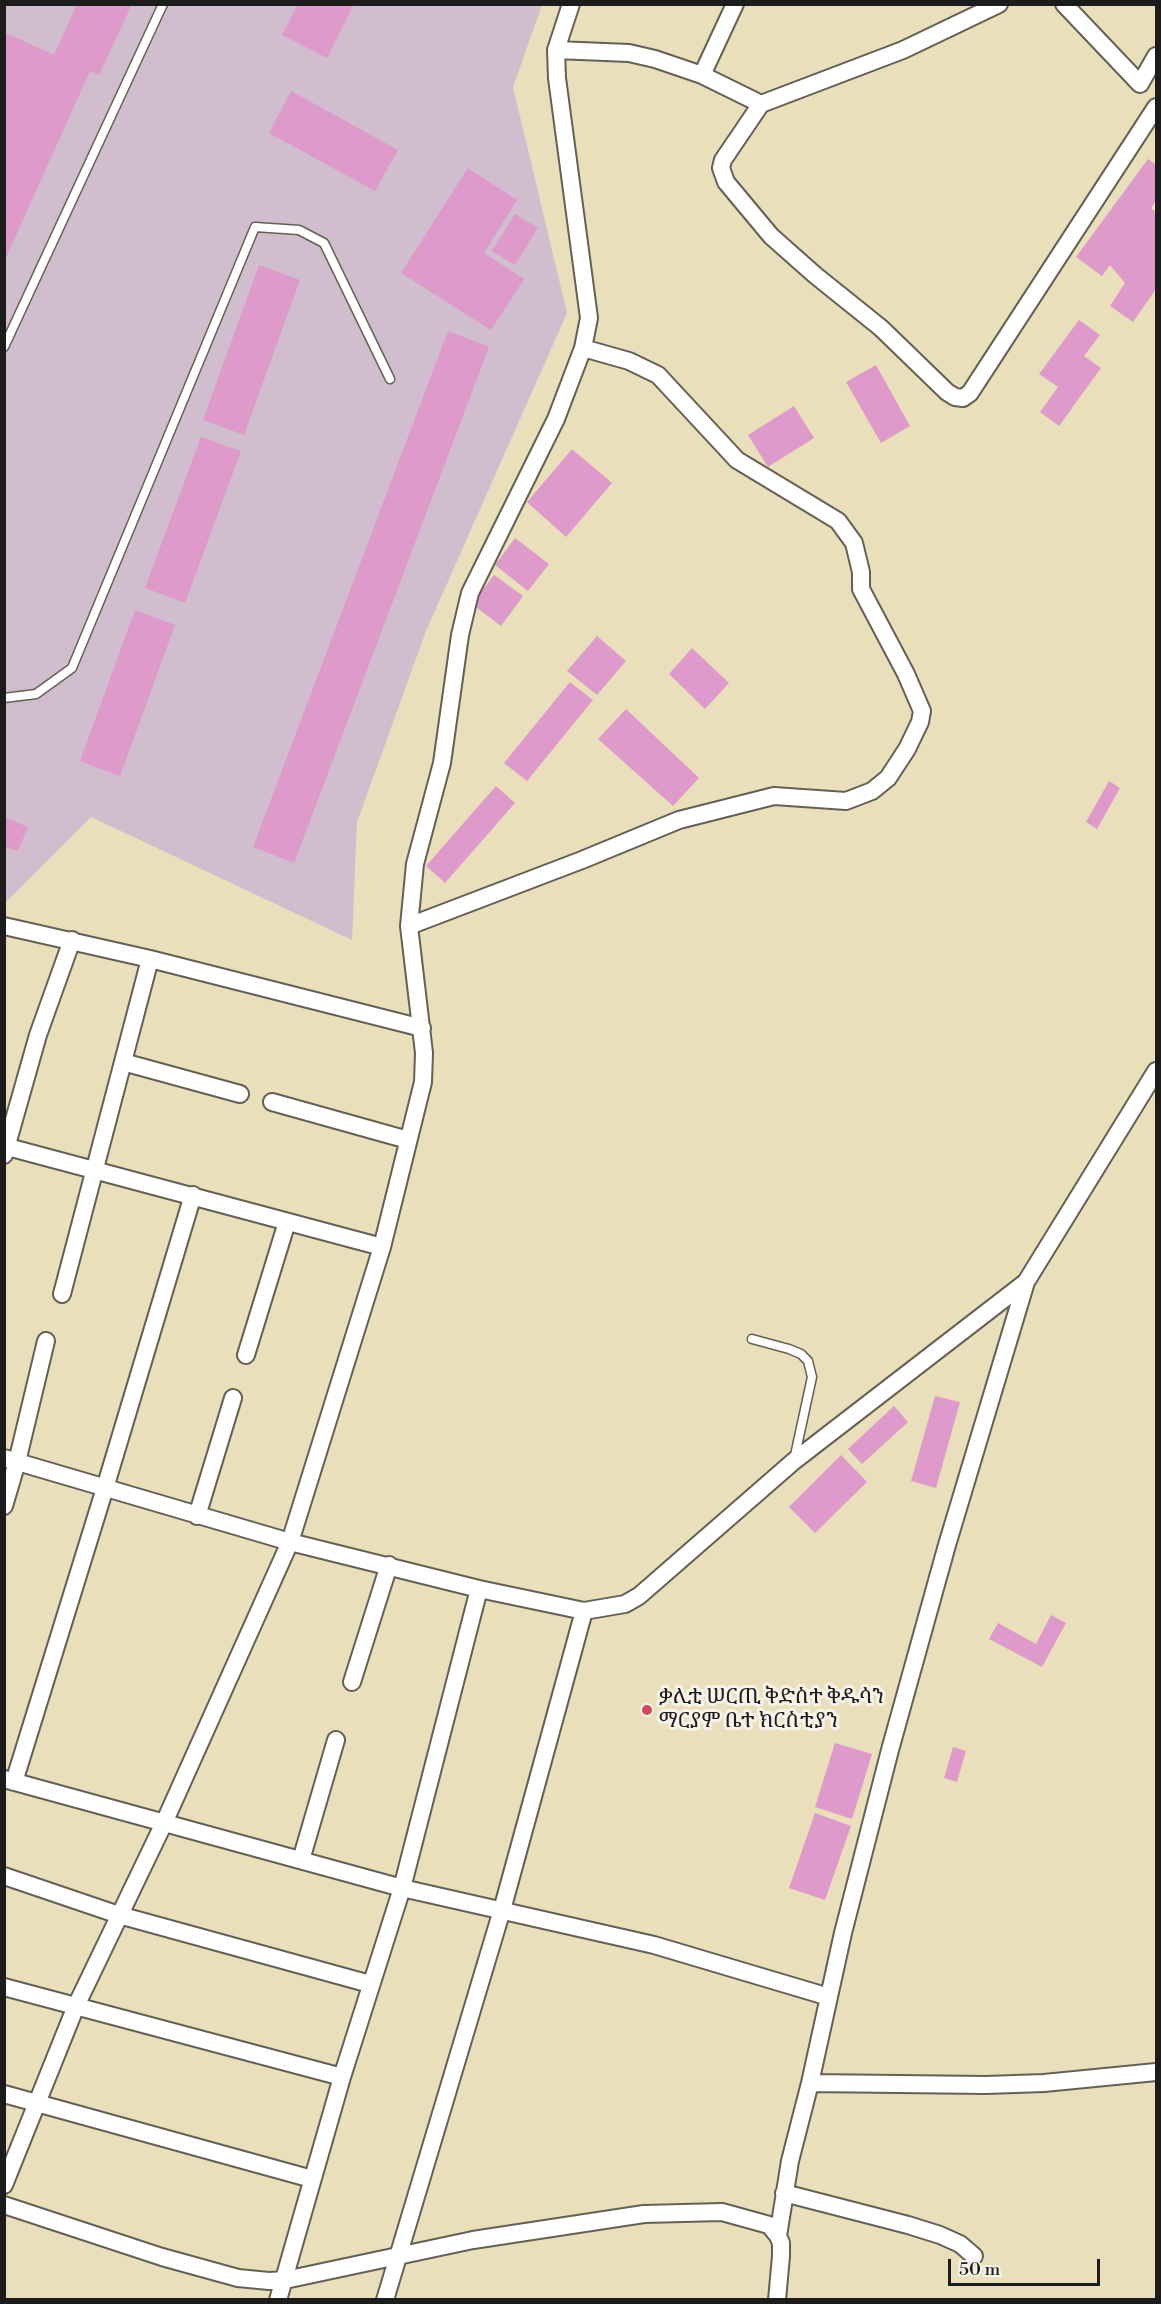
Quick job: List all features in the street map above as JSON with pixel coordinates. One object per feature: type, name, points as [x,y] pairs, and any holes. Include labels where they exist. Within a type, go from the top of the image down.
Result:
[{"type":"street","points":[[4,2185],[76,2006],[164,1823],[290,1542],[381,1247],[423,1082],[422,1028],[410,926],[415,864],[441,763],[459,635],[470,593],[556,419],[583,348],[589,318],[557,78],[556,50],[571,4]]},
{"type":"street","points":[[702,75],[735,4]]},
{"type":"street","points":[[999,4],[903,50],[761,104],[723,160],[721,168],[726,182],[771,236],[881,328],[947,392],[955,397],[963,398],[970,393],[1156,107]]},
{"type":"street","points":[[1064,4],[1156,99]]},
{"type":"street","points":[[556,50],[628,53],[655,58],[702,75],[761,104]]},
{"type":"street","points":[[1140,84],[1156,56]]},
{"type":"street","points":[[410,926],[679,820],[774,796],[846,801],[872,791],[888,778],[908,749],[920,722],[922,711],[906,674],[861,589],[861,572],[854,543],[838,521],[737,460],[658,375],[630,361],[583,348]]},
{"type":"street","points":[[4,926],[150,959],[422,1028]]},
{"type":"street","points":[[72,940],[38,1035],[5,1149],[193,1195],[381,1247]]},
{"type":"street","points":[[62,1294],[150,959]]},
{"type":"street","points":[[123,1062],[240,1094]]},
{"type":"street","points":[[778,2236],[790,2161],[810,2083],[843,1933],[890,1750],[947,1545],[1026,1282],[1156,1071]]},
{"type":"street","points":[[272,1102],[408,1140]]},
{"type":"street","points":[[193,1195],[105,1488],[9,1780],[402,1888],[654,1945],[829,1998]]},
{"type":"street","points":[[246,1355],[287,1222]]},
{"type":"street","points":[[11,1460],[290,1542],[479,1589],[584,1611],[626,1604],[639,1596],[794,1461],[1026,1282]]},
{"type":"street","points":[[4,1506],[11,1460],[46,1341]]},
{"type":"street","points":[[197,1516],[233,1398]]},
{"type":"street","points":[[352,1682],[389,1566]]},
{"type":"street","points":[[279,2300],[342,2077],[402,1888],[479,1589]]},
{"type":"street","points":[[385,2300],[502,1910],[584,1611]]},
{"type":"street","points":[[301,1860],[336,1740]]},
{"type":"street","points":[[4,1876],[119,1915],[370,1984]]},
{"type":"street","points":[[4,1987],[342,2077]]},
{"type":"street","points":[[810,2083],[986,2085],[1044,2083],[1156,2072]]},
{"type":"street","points":[[4,2094],[312,2179]]},
{"type":"street","points":[[784,2193],[940,2235],[960,2244],[974,2256]]},
{"type":"street","points":[[4,2205],[238,2278],[269,2281],[285,2280],[473,2240],[644,2214],[689,2211],[722,2212],[769,2225],[778,2236],[781,2243],[781,2256],[777,2300]]},
{"type":"lane","points":[[4,347],[163,4]]},
{"type":"lane","points":[[4,698],[36,694],[72,668],[255,227],[299,230],[324,243],[390,379]]},
{"type":"lane","points":[[752,1339],[789,1349],[801,1354],[808,1361],[812,1377],[794,1461]]},
{"type":"shaded area","points":[[5,5],[542,5],[513,87],[567,313],[426,631],[357,822],[352,940],[91,817],[5,903]]},
{"type":"building","points":[[77,4],[132,4],[99,75],[90,71],[4,262],[4,32],[54,55]]},
{"type":"building","points":[[298,4],[354,4],[327,58],[282,35]]},
{"type":"building","points":[[291,91],[398,150],[375,191],[269,133]]},
{"type":"building","points":[[1148,159],[1156,165],[1156,201],[1151,208],[1156,212],[1156,289],[1133,322],[1110,306],[1125,283],[1110,265],[1102,276],[1076,257]]},
{"type":"building","points":[[468,168],[517,200],[484,253],[524,279],[491,330],[401,273]]},
{"type":"building","points":[[515,214],[538,228],[515,265],[492,251]]},
{"type":"building","points":[[259,265],[300,280],[244,435],[203,420]]},
{"type":"building","points":[[1079,320],[1100,335],[1084,356],[1101,368],[1059,426],[1040,412],[1058,387],[1039,374]]},
{"type":"building","points":[[448,331],[489,347],[294,863],[253,847]]},
{"type":"building","points":[[876,365],[910,426],[881,443],[846,382]]},
{"type":"building","points":[[794,406],[814,438],[768,467],[748,435]]},
{"type":"building","points":[[201,437],[241,451],[185,603],[145,588]]},
{"type":"building","points":[[572,449],[612,483],[566,537],[527,502]]},
{"type":"building","points":[[515,538],[549,564],[528,591],[495,565]]},
{"type":"building","points":[[494,575],[523,596],[501,626],[472,604]]},
{"type":"building","points":[[135,610],[175,625],[120,776],[80,761]]},
{"type":"building","points":[[597,636],[626,661],[597,695],[567,671]]},
{"type":"building","points":[[692,648],[729,683],[705,709],[669,674]]},
{"type":"building","points":[[570,682],[593,700],[527,781],[504,763]]},
{"type":"building","points":[[626,709],[699,778],[673,806],[598,739]]},
{"type":"building","points":[[1109,781],[1120,788],[1097,829],[1086,822]]},
{"type":"building","points":[[496,786],[515,803],[445,883],[426,866]]},
{"type":"building","points":[[4,817],[28,827],[18,851],[4,846]]},
{"type":"building","points":[[935,1396],[960,1402],[936,1488],[911,1481]]},
{"type":"building","points":[[894,1406],[908,1422],[862,1464],[848,1449]]},
{"type":"building","points":[[841,1455],[867,1482],[815,1533],[789,1507]]},
{"type":"building","points":[[1051,1615],[1066,1623],[1042,1667],[989,1639],[998,1623],[1036,1644]]},
{"type":"building","points":[[835,1743],[872,1754],[852,1819],[815,1807]]},
{"type":"building","points":[[953,1747],[966,1751],[957,1782],[944,1778]]},
{"type":"building","points":[[815,1813],[851,1826],[825,1900],[789,1888]]},
{"type":"place","name":"ቃሊቲ ሠርጢ ቅድስተ ቅዱሳን ማርያም ቤተ ክርስቲያን","points":[[647,1710]]}]
